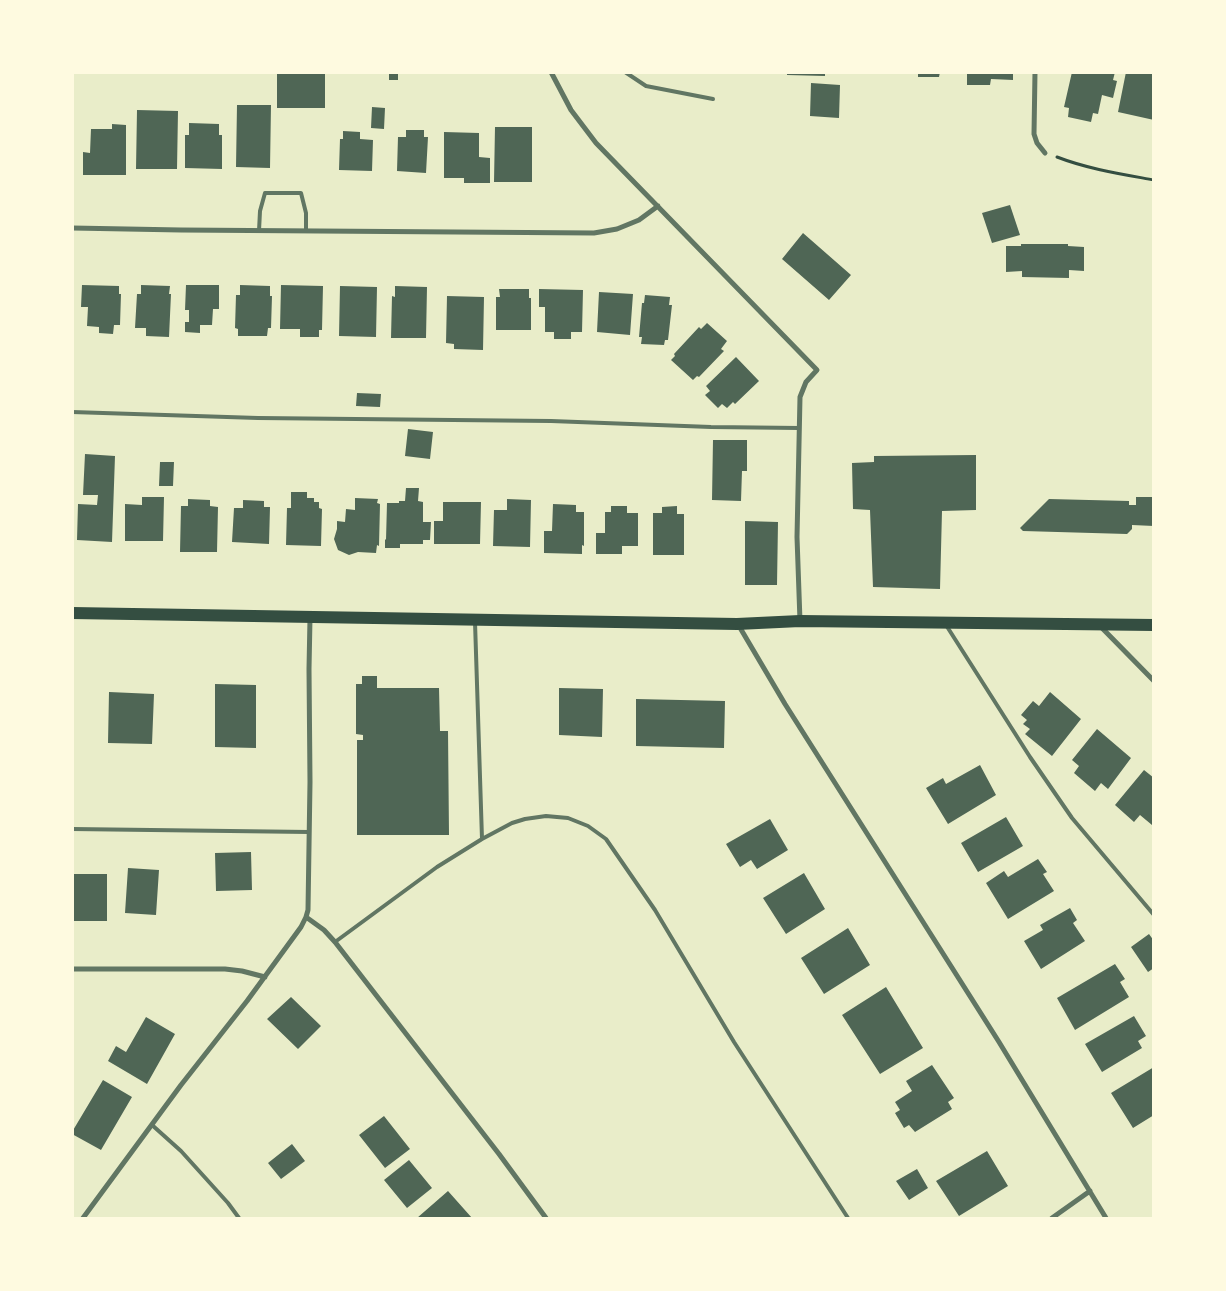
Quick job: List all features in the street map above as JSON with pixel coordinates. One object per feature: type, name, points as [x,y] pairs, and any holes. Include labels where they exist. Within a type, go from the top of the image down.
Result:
[{"type":"main road","points":[[72,614],[737,624],[800,621],[1154,625]]},
{"type":"street","points":[[551,72],[571,110],[596,143],[817,370],[806,382],[800,397],[797,537],[800,621]]},
{"type":"street","points":[[1035,72],[1034,134],[1037,144],[1045,153]]},
{"type":"street","points":[[72,228],[259,231],[594,232],[617,229],[639,220],[658,206]]},
{"type":"street","points":[[83,1218],[181,1085],[265,977],[306,917],[308,910],[310,772],[308,669],[310,617]]},
{"type":"street","points":[[737,624],[785,704],[999,1042],[1106,1218]]},
{"type":"street","points":[[1099,625],[1154,681]]},
{"type":"street","points":[[306,917],[324,930],[335,942],[499,1154],[546,1218]]},
{"type":"street","points":[[72,969],[224,969],[265,977]]},
{"type":"street","points":[[1052,1218],[1090,1192]]},
{"type":"lane","points":[[625,72],[646,86],[714,99]]},
{"type":"lane","points":[[259,231],[260,211],[265,193],[301,193],[306,214],[306,231]]},
{"type":"lane","points":[[72,412],[258,418],[551,421],[799,428]]},
{"type":"lane","points":[[475,619],[482,839]]},
{"type":"lane","points":[[945,623],[1030,757],[1072,818],[1154,915]]},
{"type":"lane","points":[[335,942],[436,867],[512,823],[546,816],[568,818],[588,826],[606,839],[655,910],[734,1042],[848,1218]]},
{"type":"lane","points":[[72,829],[309,832]]},
{"type":"lane","points":[[152,1125],[181,1151],[228,1203],[239,1218]]},
{"type":"path","points":[[1045,153],[1111,173],[1154,180]]},
{"type":"building","points":[[389,72],[398,72],[398,80],[389,80]]},
{"type":"building","points":[[787,72],[825,72],[825,76],[787,75]]},
{"type":"building","points":[[918,72],[940,72],[939,77],[918,77]]},
{"type":"building","points":[[967,72],[1013,72],[1013,80],[991,79],[990,85],[967,85]]},
{"type":"building","points":[[1072,72],[1115,72],[1113,80],[1117,81],[1113,98],[1102,95],[1098,114],[1093,113],[1091,122],[1068,117],[1069,108],[1064,107]]},
{"type":"building","points":[[1126,72],[1154,72],[1154,120],[1118,112]]},
{"type":"building","points":[[277,74],[325,74],[325,108],[277,108]]},
{"type":"building","points":[[811,83],[840,85],[839,118],[810,116]]},
{"type":"building","points":[[237,105],[271,105],[270,168],[236,167]]},
{"type":"building","points":[[372,107],[385,108],[384,129],[371,128]]},
{"type":"building","points":[[137,110],[178,111],[177,169],[136,169]]},
{"type":"building","points":[[189,123],[219,124],[219,135],[222,135],[222,169],[185,168],[185,135],[189,135]]},
{"type":"building","points":[[112,124],[126,125],[126,175],[83,175],[83,152],[90,153],[91,129],[112,129]]},
{"type":"building","points":[[495,127],[532,127],[532,182],[494,182]]},
{"type":"building","points":[[406,130],[424,130],[424,137],[428,137],[426,173],[397,171],[398,137],[406,137]]},
{"type":"building","points":[[343,131],[360,132],[360,139],[373,140],[372,171],[339,170],[340,139],[343,139]]},
{"type":"building","points":[[444,132],[479,133],[479,157],[490,158],[490,183],[464,183],[464,178],[444,178]]},
{"type":"building","points":[[1010,205],[1020,235],[992,243],[982,213]]},
{"type":"building","points":[[803,233],[851,275],[829,300],[782,259]]},
{"type":"building","points":[[1021,244],[1068,244],[1068,246],[1084,247],[1084,271],[1069,270],[1069,278],[1022,277],[1022,271],[1006,272],[1006,246],[1021,246]]},
{"type":"building","points":[[82,285],[119,286],[119,294],[121,294],[120,325],[114,325],[113,334],[99,333],[99,327],[87,326],[88,307],[81,307]]},
{"type":"building","points":[[141,285],[170,286],[169,337],[146,336],[146,328],[135,328],[137,294],[141,294]]},
{"type":"building","points":[[186,285],[219,285],[219,309],[213,309],[212,325],[200,325],[200,333],[185,332],[185,322],[189,322],[189,310],[185,310]]},
{"type":"building","points":[[240,285],[270,286],[270,296],[272,296],[271,328],[268,328],[267,336],[238,336],[238,329],[235,328],[236,295],[240,295]]},
{"type":"building","points":[[281,285],[323,286],[322,330],[319,330],[319,337],[300,337],[300,329],[280,329]]},
{"type":"building","points":[[340,286],[377,287],[376,337],[339,336]]},
{"type":"building","points":[[395,286],[427,287],[426,338],[391,338],[392,296],[395,297]]},
{"type":"building","points":[[499,289],[529,289],[529,298],[531,298],[531,330],[496,330],[496,297],[500,297]]},
{"type":"building","points":[[539,289],[583,290],[582,332],[571,332],[571,339],[554,339],[554,332],[545,332],[545,307],[539,307]]},
{"type":"building","points":[[599,292],[633,294],[630,335],[597,332]]},
{"type":"building","points":[[645,295],[670,297],[669,305],[672,305],[668,340],[665,340],[664,345],[641,344],[642,337],[639,337],[642,303],[644,303]]},
{"type":"building","points":[[447,296],[484,297],[483,350],[454,349],[454,344],[446,343]]},
{"type":"building","points":[[707,323],[727,341],[721,349],[724,351],[699,377],[697,376],[693,380],[671,360],[675,356],[674,354],[699,327],[701,329]]},
{"type":"building","points":[[736,357],[759,381],[735,404],[733,402],[727,408],[722,404],[718,408],[705,395],[710,391],[706,386]]},
{"type":"building","points":[[357,393],[381,394],[380,407],[356,406]]},
{"type":"building","points":[[408,429],[433,432],[430,459],[405,456]]},
{"type":"building","points":[[713,440],[747,440],[747,471],[742,471],[741,501],[712,500]]},
{"type":"building","points":[[85,454],[115,456],[112,542],[77,540],[78,504],[97,505],[98,495],[83,495]]},
{"type":"building","points":[[976,455],[976,510],[942,511],[940,589],[873,587],[870,510],[853,509],[852,463],[874,462],[874,456]]},
{"type":"building","points":[[160,462],[174,462],[173,486],[159,486]]},
{"type":"building","points":[[406,488],[419,488],[418,501],[423,502],[423,522],[431,522],[430,540],[423,540],[423,544],[400,544],[400,548],[385,548],[387,503],[405,501]]},
{"type":"building","points":[[291,492],[307,492],[307,498],[314,498],[314,502],[319,502],[319,508],[322,509],[321,546],[286,545],[287,508],[291,508]]},
{"type":"building","points":[[142,497],[164,497],[163,541],[125,541],[125,504],[142,505]]},
{"type":"building","points":[[1136,497],[1154,497],[1154,526],[1132,525],[1132,529],[1127,534],[1023,531],[1020,528],[1049,499],[1129,501],[1129,505],[1136,505]]},
{"type":"building","points":[[355,498],[378,499],[377,503],[380,504],[379,546],[377,545],[376,553],[358,552],[349,555],[338,550],[334,539],[337,521],[345,522],[346,509],[355,510]]},
{"type":"building","points":[[188,499],[210,500],[210,506],[218,507],[217,552],[180,552],[181,506],[188,506]]},
{"type":"building","points":[[507,499],[531,500],[530,547],[493,546],[494,510],[507,510]]},
{"type":"building","points":[[243,500],[264,501],[264,507],[270,507],[269,544],[232,542],[234,508],[243,508]]},
{"type":"building","points":[[443,502],[481,502],[480,544],[434,544],[434,521],[443,521]]},
{"type":"building","points":[[553,504],[576,505],[576,512],[584,512],[584,546],[582,545],[582,554],[544,553],[544,531],[552,531]]},
{"type":"building","points":[[611,506],[627,506],[627,513],[638,513],[638,546],[622,546],[622,554],[596,554],[596,533],[605,533],[605,512],[611,512]]},
{"type":"building","points":[[677,506],[677,514],[684,514],[684,555],[653,555],[653,513],[662,513],[662,507]]},
{"type":"building","points":[[745,521],[778,522],[777,585],[745,585]]},
{"type":"building","points":[[362,676],[377,676],[377,688],[439,688],[440,731],[448,731],[449,835],[357,835],[357,740],[363,740],[363,735],[356,734],[356,684],[362,684]]},
{"type":"building","points":[[215,684],[256,685],[256,748],[215,747]]},
{"type":"building","points":[[559,688],[603,689],[602,737],[559,735]]},
{"type":"building","points":[[109,692],[154,694],[152,744],[108,743]]},
{"type":"building","points":[[1050,692],[1081,719],[1052,756],[1025,734],[1030,729],[1023,724],[1027,720],[1021,715],[1033,701],[1039,706]]},
{"type":"building","points":[[636,699],[725,701],[724,748],[636,746]]},
{"type":"building","points":[[1097,729],[1131,758],[1108,789],[1101,783],[1095,791],[1074,773],[1079,766],[1072,760]]},
{"type":"building","points":[[980,765],[996,795],[948,824],[926,788],[943,778],[946,784]]},
{"type":"building","points":[[1144,770],[1154,778],[1154,823],[1152,825],[1140,815],[1134,822],[1115,805]]},
{"type":"building","points":[[1006,817],[1023,846],[978,872],[961,843]]},
{"type":"building","points":[[770,819],[788,850],[757,869],[751,860],[740,867],[726,844]]},
{"type":"building","points":[[251,852],[252,890],[216,891],[215,853]]},
{"type":"building","points":[[1038,859],[1047,872],[1043,874],[1054,891],[1008,919],[986,883],[1004,871],[1008,877]]},
{"type":"building","points":[[128,868],[159,870],[156,915],[125,913]]},
{"type":"building","points":[[804,873],[825,909],[786,934],[763,898]]},
{"type":"building","points":[[74,874],[107,874],[107,921],[73,921]]},
{"type":"building","points":[[1070,908],[1077,920],[1073,923],[1085,941],[1041,969],[1024,941],[1043,930],[1040,925]]},
{"type":"building","points":[[848,928],[870,965],[824,994],[801,958]]},
{"type":"building","points":[[1149,934],[1154,941],[1154,968],[1148,972],[1131,947]]},
{"type":"building","points":[[1115,964],[1125,979],[1120,982],[1129,997],[1075,1030],[1057,998]]},
{"type":"building","points":[[886,987],[923,1048],[880,1074],[842,1015]]},
{"type":"building","points":[[291,997],[321,1026],[298,1049],[267,1019]]},
{"type":"building","points":[[1134,1016],[1146,1036],[1138,1041],[1142,1048],[1102,1072],[1085,1044]]},
{"type":"building","points":[[146,1017],[175,1034],[147,1084],[108,1061],[116,1046],[126,1052]]},
{"type":"building","points":[[932,1065],[954,1098],[948,1102],[952,1109],[915,1132],[909,1125],[904,1128],[895,1113],[900,1110],[895,1102],[912,1091],[906,1081]]},
{"type":"building","points":[[1154,1067],[1154,1115],[1133,1128],[1111,1093]]},
{"type":"building","points":[[103,1080],[132,1097],[101,1150],[72,1134],[72,1132]]},
{"type":"building","points":[[384,1116],[410,1149],[385,1168],[359,1135]]},
{"type":"building","points":[[292,1144],[305,1161],[281,1179],[268,1163]]},
{"type":"building","points":[[987,1151],[1008,1186],[959,1216],[936,1181]]},
{"type":"building","points":[[409,1160],[432,1188],[407,1208],[384,1180]]},
{"type":"building","points":[[917,1169],[928,1188],[909,1200],[896,1181]]},
{"type":"building","points":[[448,1191],[472,1218],[417,1218]]}]
